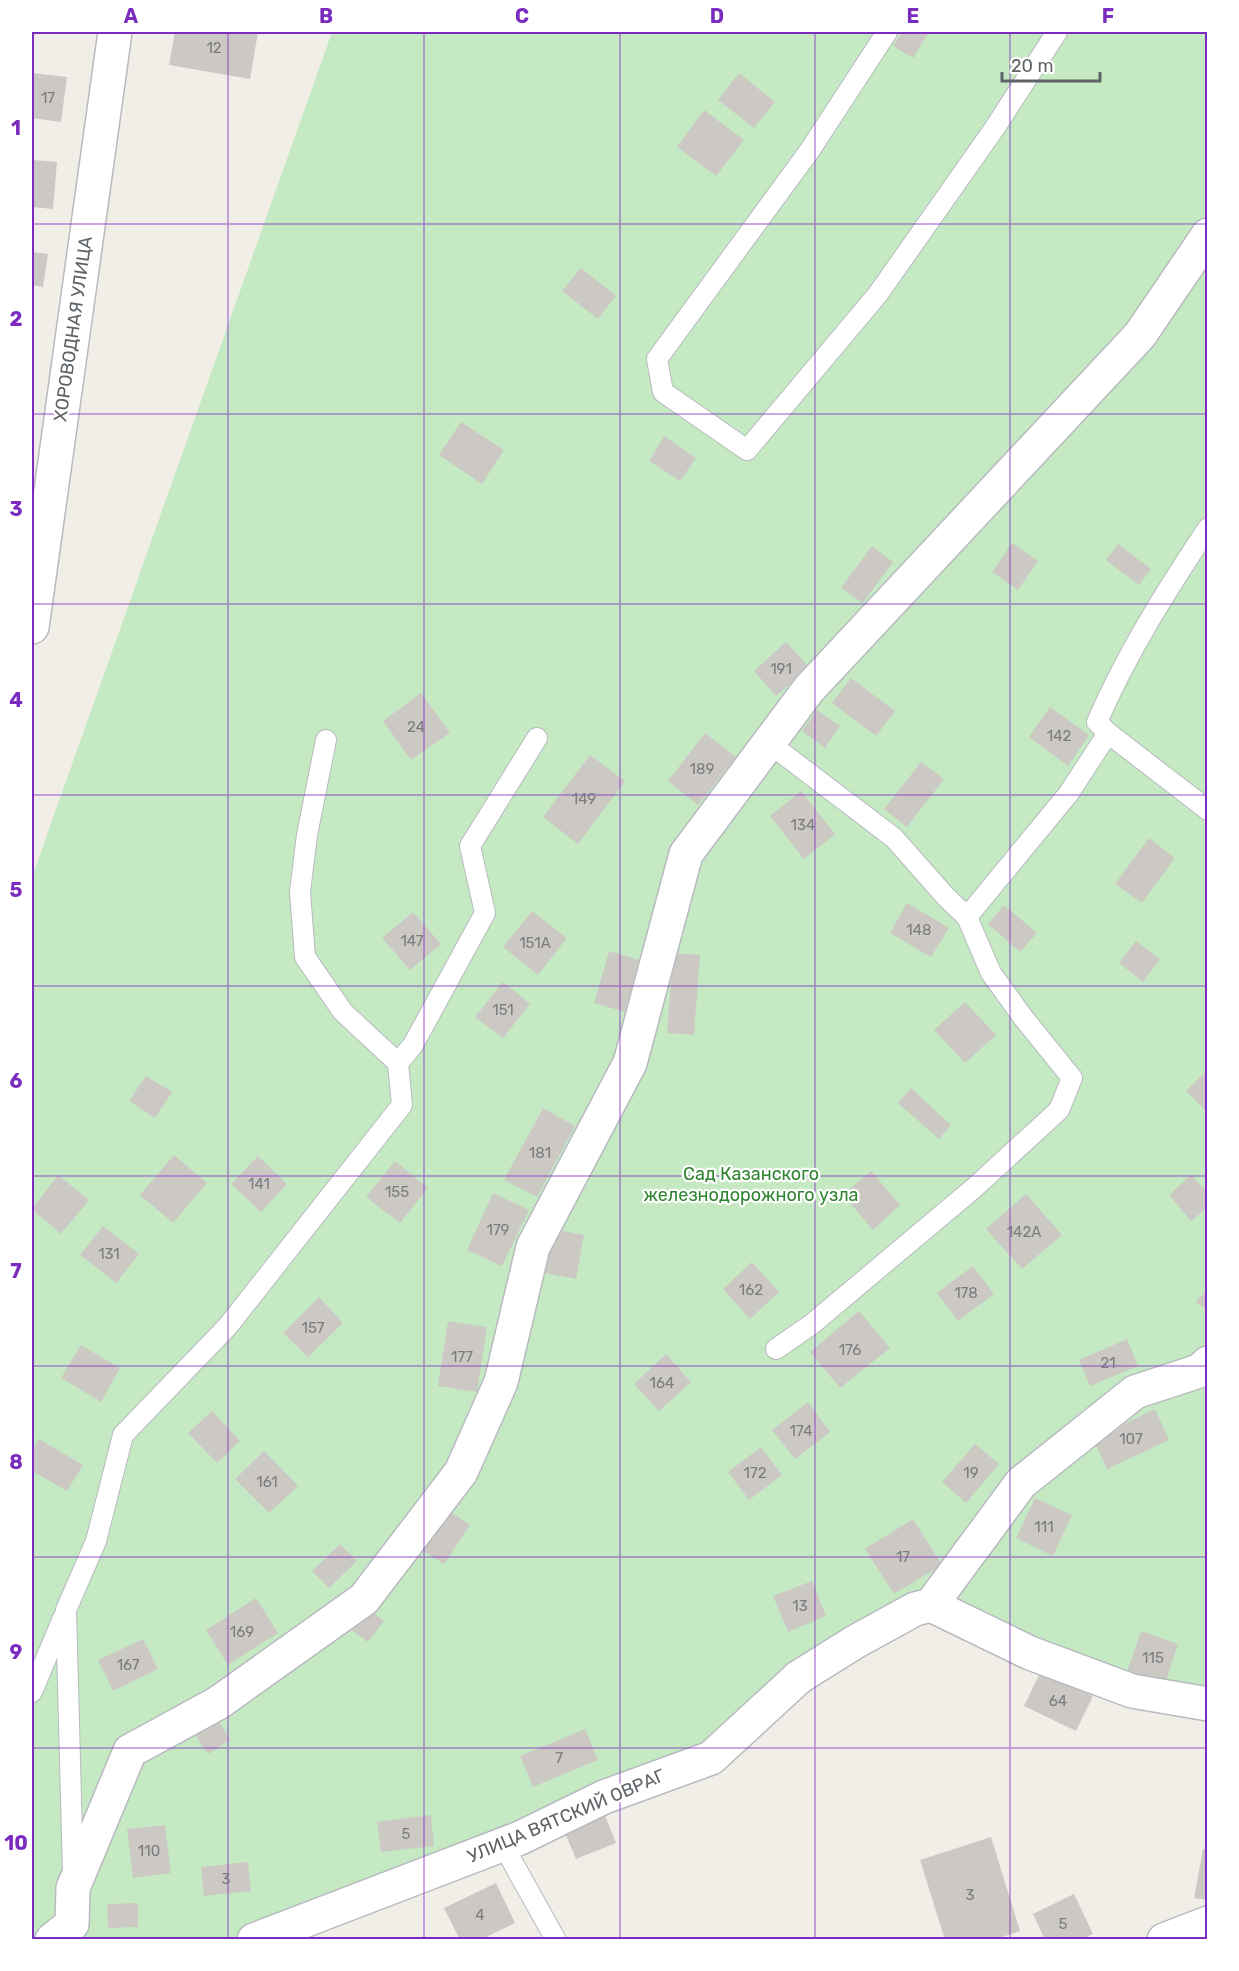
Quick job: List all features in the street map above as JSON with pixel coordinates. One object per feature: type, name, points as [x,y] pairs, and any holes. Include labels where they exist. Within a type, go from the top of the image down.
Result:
[{"type":"street","name":"ХОРОВОДНАЯ УЛИЦА","points":[[32,627],[116,32]]},
{"type":"street","points":[[72,1934],[73,1888],[130,1751],[218,1703],[364,1599],[461,1472],[501,1382],[533,1247],[630,1063],[686,854],[809,689],[1140,335],[1208,235]]},
{"type":"street","points":[[1208,1363],[1199,1371],[1135,1392],[1021,1483],[931,1605],[1030,1653],[1132,1691],[1208,1704]]},
{"type":"street","name":"УЛИЦА ВЯТСКИЙ ОВРАГ","points":[[254,1940],[503,1845],[604,1797],[711,1758],[799,1677],[855,1642],[915,1609],[931,1605]]},
{"type":"street","points":[[1164,1940],[1208,1923]]},
{"type":"lane","points":[[887,32],[810,150],[657,359],[663,392],[747,450],[878,294],[994,129],[1057,32]]},
{"type":"lane","points":[[1208,528],[1158,603],[1113,685],[1097,722],[1208,810]]},
{"type":"lane","points":[[967,917],[1069,793],[1108,733]]},
{"type":"lane","points":[[398,1063],[413,1045],[484,913],[470,846],[537,738]]},
{"type":"lane","points":[[32,1692],[96,1541],[123,1435],[228,1326],[402,1105],[398,1063],[343,1012],[305,957],[300,892],[307,835],[326,740]]},
{"type":"lane","points":[[769,742],[894,838],[946,897],[967,917],[991,973],[1072,1078],[1059,1110],[966,1195],[812,1324],[776,1349]]},
{"type":"lane","points":[[66,1610],[73,1888]]},
{"type":"lane","points":[[503,1845],[556,1940]]},
{"type":"green space","name":"Сад Казанского железнодорожного узла","points":[[332,32],[1207,32],[1207,1719],[915,1609],[711,1758],[254,1940],[32,1940],[32,877]]},
{"type":"building","points":[[175,32],[258,32],[250,79],[169,65]]},
{"type":"building","points":[[902,32],[929,32],[913,58],[893,46]]},
{"type":"building","points":[[32,73],[67,77],[61,122],[32,118]]},
{"type":"building","points":[[739,73],[775,102],[754,128],[718,100]]},
{"type":"building","points":[[704,110],[744,140],[716,176],[677,147]]},
{"type":"building","points":[[32,160],[57,162],[53,209],[32,207]]},
{"type":"building","points":[[32,252],[48,254],[43,287],[32,285]]},
{"type":"building","points":[[581,268],[616,296],[598,319],[562,291]]},
{"type":"building","points":[[461,422],[504,450],[482,484],[439,455]]},
{"type":"building","points":[[664,436],[696,458],[680,481],[649,461]]},
{"type":"building","points":[[1012,543],[1038,561],[1018,590],[992,572]]},
{"type":"building","points":[[1118,544],[1151,569],[1139,585],[1106,560]]},
{"type":"building","points":[[872,546],[893,562],[863,603],[841,588]]},
{"type":"building","points":[[786,642],[809,667],[776,696],[754,671]]},
{"type":"building","points":[[851,678],[895,711],[876,736],[832,703]]},
{"type":"building","points":[[421,693],[450,733],[411,760],[383,721]]},
{"type":"building","points":[[1050,707],[1089,735],[1068,766],[1029,737]]},
{"type":"building","points":[[817,710],[840,726],[825,748],[802,731]]},
{"type":"building","points":[[705,733],[736,757],[698,805],[668,781]]},
{"type":"building","points":[[590,755],[625,781],[578,844],[543,817]]},
{"type":"building","points":[[921,762],[944,779],[907,827],[884,809]]},
{"type":"building","points":[[801,791],[835,834],[804,859],[770,816]]},
{"type":"building","points":[[1149,838],[1175,858],[1142,903],[1115,884]]},
{"type":"building","points":[[907,903],[949,928],[931,957],[890,933]]},
{"type":"building","points":[[1004,905],[1037,933],[1020,952],[988,924]]},
{"type":"building","points":[[532,911],[567,938],[538,975],[503,947]]},
{"type":"building","points":[[413,912],[441,944],[410,970],[382,938]]},
{"type":"building","points":[[1136,941],[1160,959],[1143,982],[1119,963]]},
{"type":"building","points":[[609,951],[639,960],[625,1012],[594,1003]]},
{"type":"building","points":[[673,953],[700,955],[694,1035],[667,1033]]},
{"type":"building","points":[[503,982],[530,1004],[503,1038],[475,1017]]},
{"type":"building","points":[[965,1002],[996,1035],[965,1063],[934,1030]]},
{"type":"building","points":[[1208,1069],[1208,1113],[1186,1091]]},
{"type":"building","points":[[146,1076],[172,1092],[155,1118],[129,1101]]},
{"type":"building","points":[[911,1088],[951,1125],[939,1139],[898,1103]]},
{"type":"building","points":[[543,1108],[575,1126],[537,1197],[504,1180]]},
{"type":"building","points":[[174,1155],[207,1183],[173,1223],[140,1195]]},
{"type":"building","points":[[258,1156],[287,1184],[261,1212],[231,1184]]},
{"type":"building","points":[[395,1161],[428,1188],[400,1223],[366,1197]]},
{"type":"building","points":[[871,1171],[900,1205],[873,1230],[843,1195]]},
{"type":"building","points":[[58,1175],[89,1200],[61,1234],[32,1209]]},
{"type":"building","points":[[1191,1175],[1208,1193],[1208,1207],[1191,1221],[1169,1195]]},
{"type":"building","points":[[493,1193],[529,1210],[502,1266],[467,1250]]},
{"type":"building","points":[[1026,1194],[1062,1235],[1022,1269],[986,1229]]},
{"type":"building","points":[[103,1226],[139,1254],[116,1283],[80,1255]]},
{"type":"building","points":[[552,1229],[584,1235],[576,1279],[544,1273]]},
{"type":"building","points":[[752,1262],[779,1292],[750,1319],[723,1289]]},
{"type":"building","points":[[973,1266],[994,1294],[958,1321],[937,1293]]},
{"type":"building","points":[[1208,1288],[1208,1311],[1196,1302]]},
{"type":"building","points":[[319,1297],[343,1323],[308,1357],[283,1333]]},
{"type":"building","points":[[859,1311],[890,1348],[840,1388],[810,1352]]},
{"type":"building","points":[[448,1321],[487,1327],[477,1392],[438,1386]]},
{"type":"building","points":[[1127,1339],[1138,1366],[1090,1386],[1079,1360]]},
{"type":"building","points":[[81,1345],[120,1368],[101,1402],[61,1378]]},
{"type":"building","points":[[666,1354],[691,1382],[659,1411],[634,1384]]},
{"type":"building","points":[[808,1402],[830,1432],[795,1459],[772,1430]]},
{"type":"building","points":[[1155,1409],[1169,1440],[1107,1469],[1093,1439]]},
{"type":"building","points":[[212,1411],[240,1441],[217,1463],[188,1433]]},
{"type":"building","points":[[39,1439],[83,1465],[67,1491],[32,1471],[32,1452]]},
{"type":"building","points":[[975,1444],[999,1464],[966,1503],[942,1482]]},
{"type":"building","points":[[761,1447],[782,1475],[749,1500],[728,1472]]},
{"type":"building","points":[[264,1451],[298,1486],[269,1513],[235,1479]]},
{"type":"building","points":[[1035,1498],[1072,1515],[1053,1556],[1016,1538]]},
{"type":"building","points":[[445,1508],[470,1525],[444,1564],[419,1548]]},
{"type":"building","points":[[913,1519],[942,1565],[894,1594],[865,1549]]},
{"type":"building","points":[[340,1544],[357,1561],[329,1588],[312,1571]]},
{"type":"building","points":[[812,1581],[826,1616],[788,1632],[773,1596]]},
{"type":"building","points":[[256,1598],[278,1633],[228,1665],[206,1630]]},
{"type":"building","points":[[366,1607],[384,1621],[368,1642],[349,1628]]},
{"type":"building","points":[[1141,1631],[1178,1644],[1165,1684],[1127,1672]]},
{"type":"building","points":[[143,1639],[158,1669],[113,1691],[98,1660]]},
{"type":"building","points":[[1041,1671],[1093,1696],[1076,1731],[1024,1706]]},
{"type":"building","points":[[218,1720],[230,1740],[208,1754],[195,1735]]},
{"type":"building","points":[[585,1729],[598,1760],[533,1787],[520,1756]]},
{"type":"building","points":[[601,1805],[616,1843],[576,1859],[560,1821]]},
{"type":"building","points":[[431,1815],[434,1846],[381,1852],[377,1822]]},
{"type":"building","points":[[165,1825],[171,1873],[133,1878],[127,1829]]},
{"type":"building","points":[[991,1837],[1020,1931],[993,1940],[945,1940],[920,1860]]},
{"type":"building","points":[[1203,1849],[1208,1850],[1208,1900],[1194,1898]]},
{"type":"building","points":[[248,1862],[251,1891],[204,1896],[201,1867]]},
{"type":"building","points":[[496,1883],[515,1923],[480,1940],[460,1940],[444,1908]]},
{"type":"building","points":[[1074,1894],[1093,1934],[1080,1940],[1045,1940],[1033,1914]]},
{"type":"building","points":[[138,1903],[138,1927],[108,1928],[107,1904]]}]
